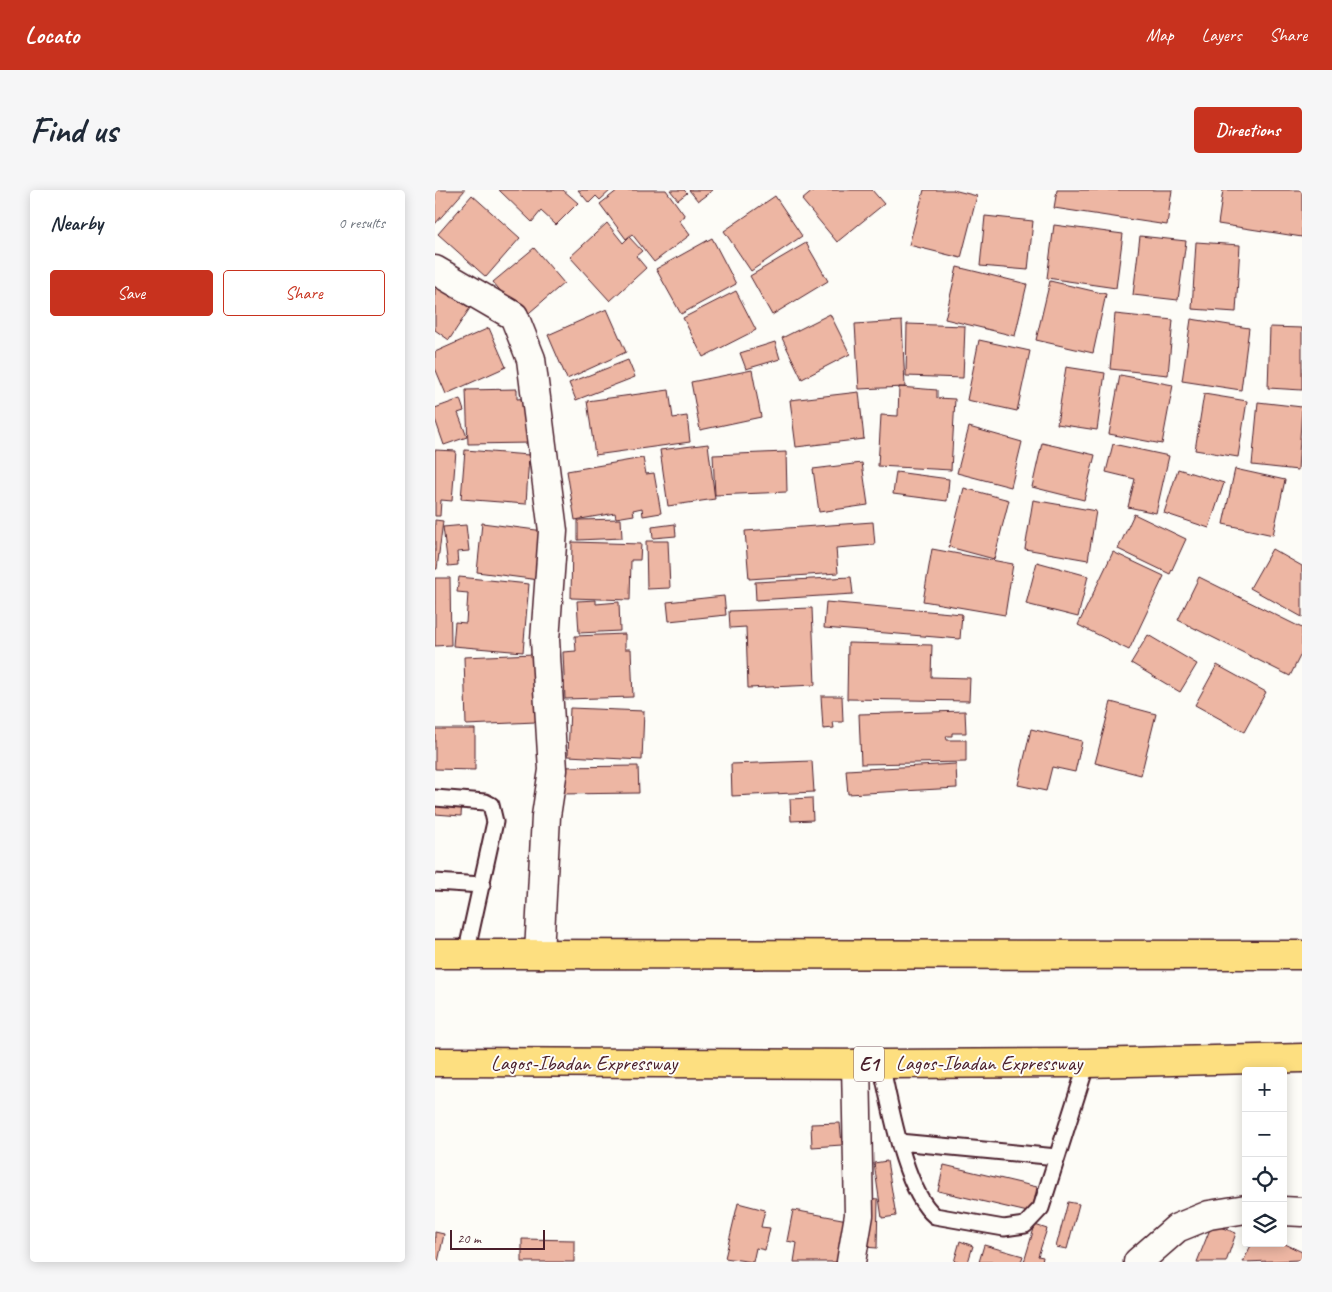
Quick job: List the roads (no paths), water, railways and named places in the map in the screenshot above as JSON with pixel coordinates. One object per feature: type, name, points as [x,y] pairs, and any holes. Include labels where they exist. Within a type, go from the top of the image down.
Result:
[{"type":"highway","points":[[435,954],[1302,955]]},
{"type":"highway","name":"Lagos-Ibadan Expressway","points":[[435,1062],[1087,1063],[1302,1058]]},
{"type":"street","points":[[435,270],[514,316],[531,359],[553,531],[545,640],[553,770],[546,816],[539,954]]},
{"type":"street","points":[[851,1262],[859,1215],[869,1064]]},
{"type":"street","points":[[1138,1262],[1177,1228],[1209,1215],[1242,1210]]},
{"type":"street","points":[[1287,1211],[1302,1212]]},
{"type":"lane","points":[[435,798],[485,802],[491,805],[495,822],[466,954]]},
{"type":"lane","points":[[435,882],[481,884]]},
{"type":"lane","points":[[869,1064],[917,1194],[926,1209],[935,1216],[1004,1228],[1025,1225],[1041,1208],[1087,1063]]},
{"type":"lane","points":[[899,1142],[1057,1157]]}]
